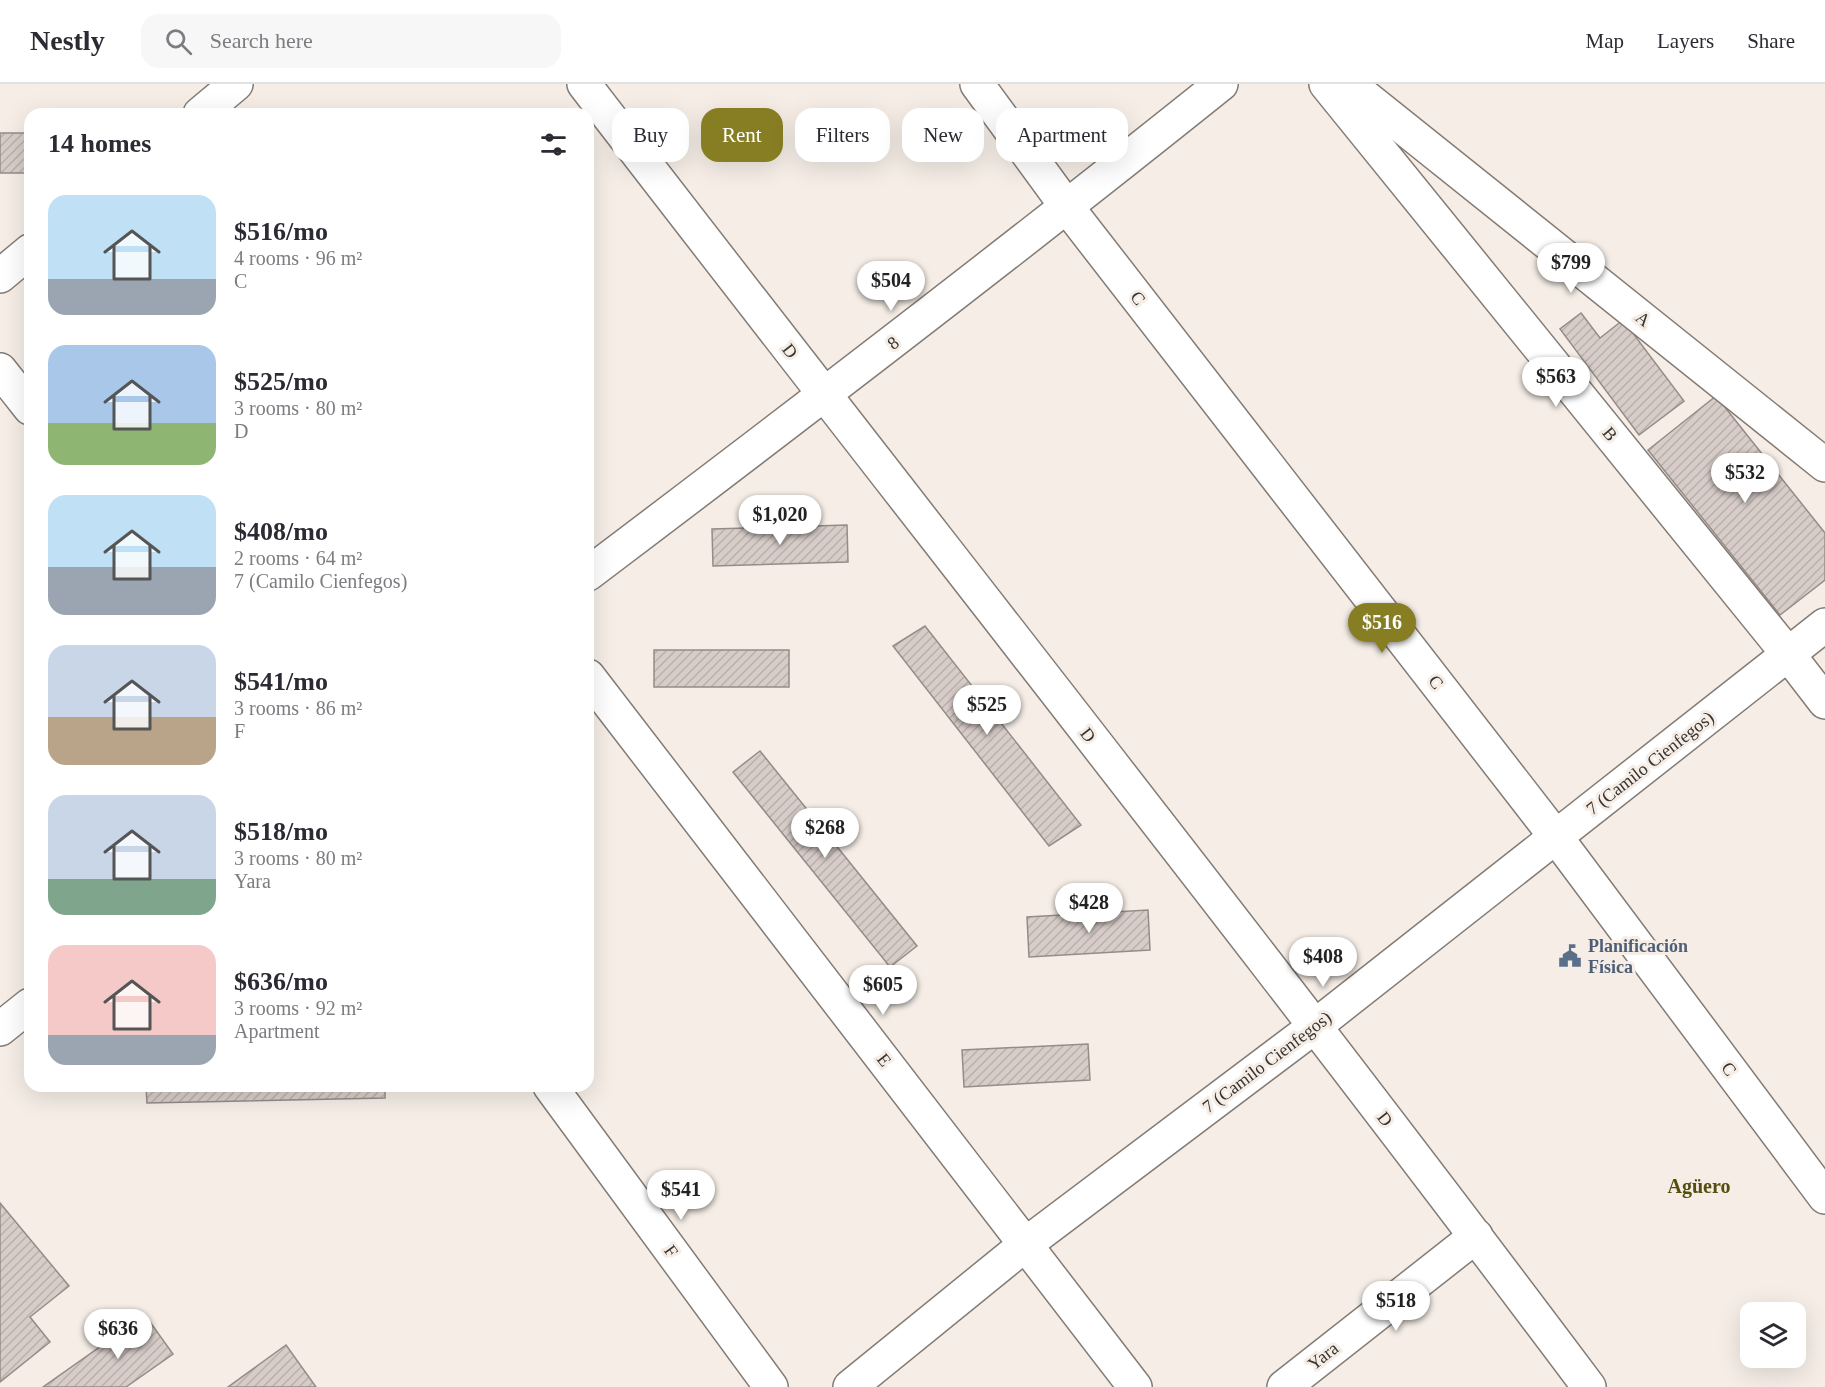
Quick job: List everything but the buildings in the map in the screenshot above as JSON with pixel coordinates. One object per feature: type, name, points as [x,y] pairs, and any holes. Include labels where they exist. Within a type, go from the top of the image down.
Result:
[{"type":"street","points":[[207,108],[236,84]]},
{"type":"street","name":"D","points":[[584,84],[1476,1236],[1588,1387]]},
{"type":"street","name":"C","points":[[977,84],[1067,207],[1556,837],[1825,1197]]},
{"type":"street","name":"8","points":[[594,569],[824,396],[1221,84]]},
{"type":"street","name":"B","points":[[1326,84],[1825,702]]},
{"type":"street","name":"A","points":[[1349,84],[1825,465]]},
{"type":"street","points":[[0,276],[24,256]]},
{"type":"street","points":[[0,370],[24,400]]},
{"type":"street","name":"7 (Camilo Cienfegos)","points":[[850,1387],[1026,1244],[1314,1027],[1825,625]]},
{"type":"street","name":"E","points":[[594,684],[1136,1387]]},
{"type":"street","points":[[0,1029],[24,1010]]},
{"type":"street","name":"F","points":[[553,1092],[771,1387]]},
{"type":"street","name":"Yara","points":[[1284,1387],[1476,1236]]},
{"type":"place","name":"Planificación Física","points":[[1570,956]]},
{"type":"district","name":"Agüero","points":[[1699,1186]]}]
